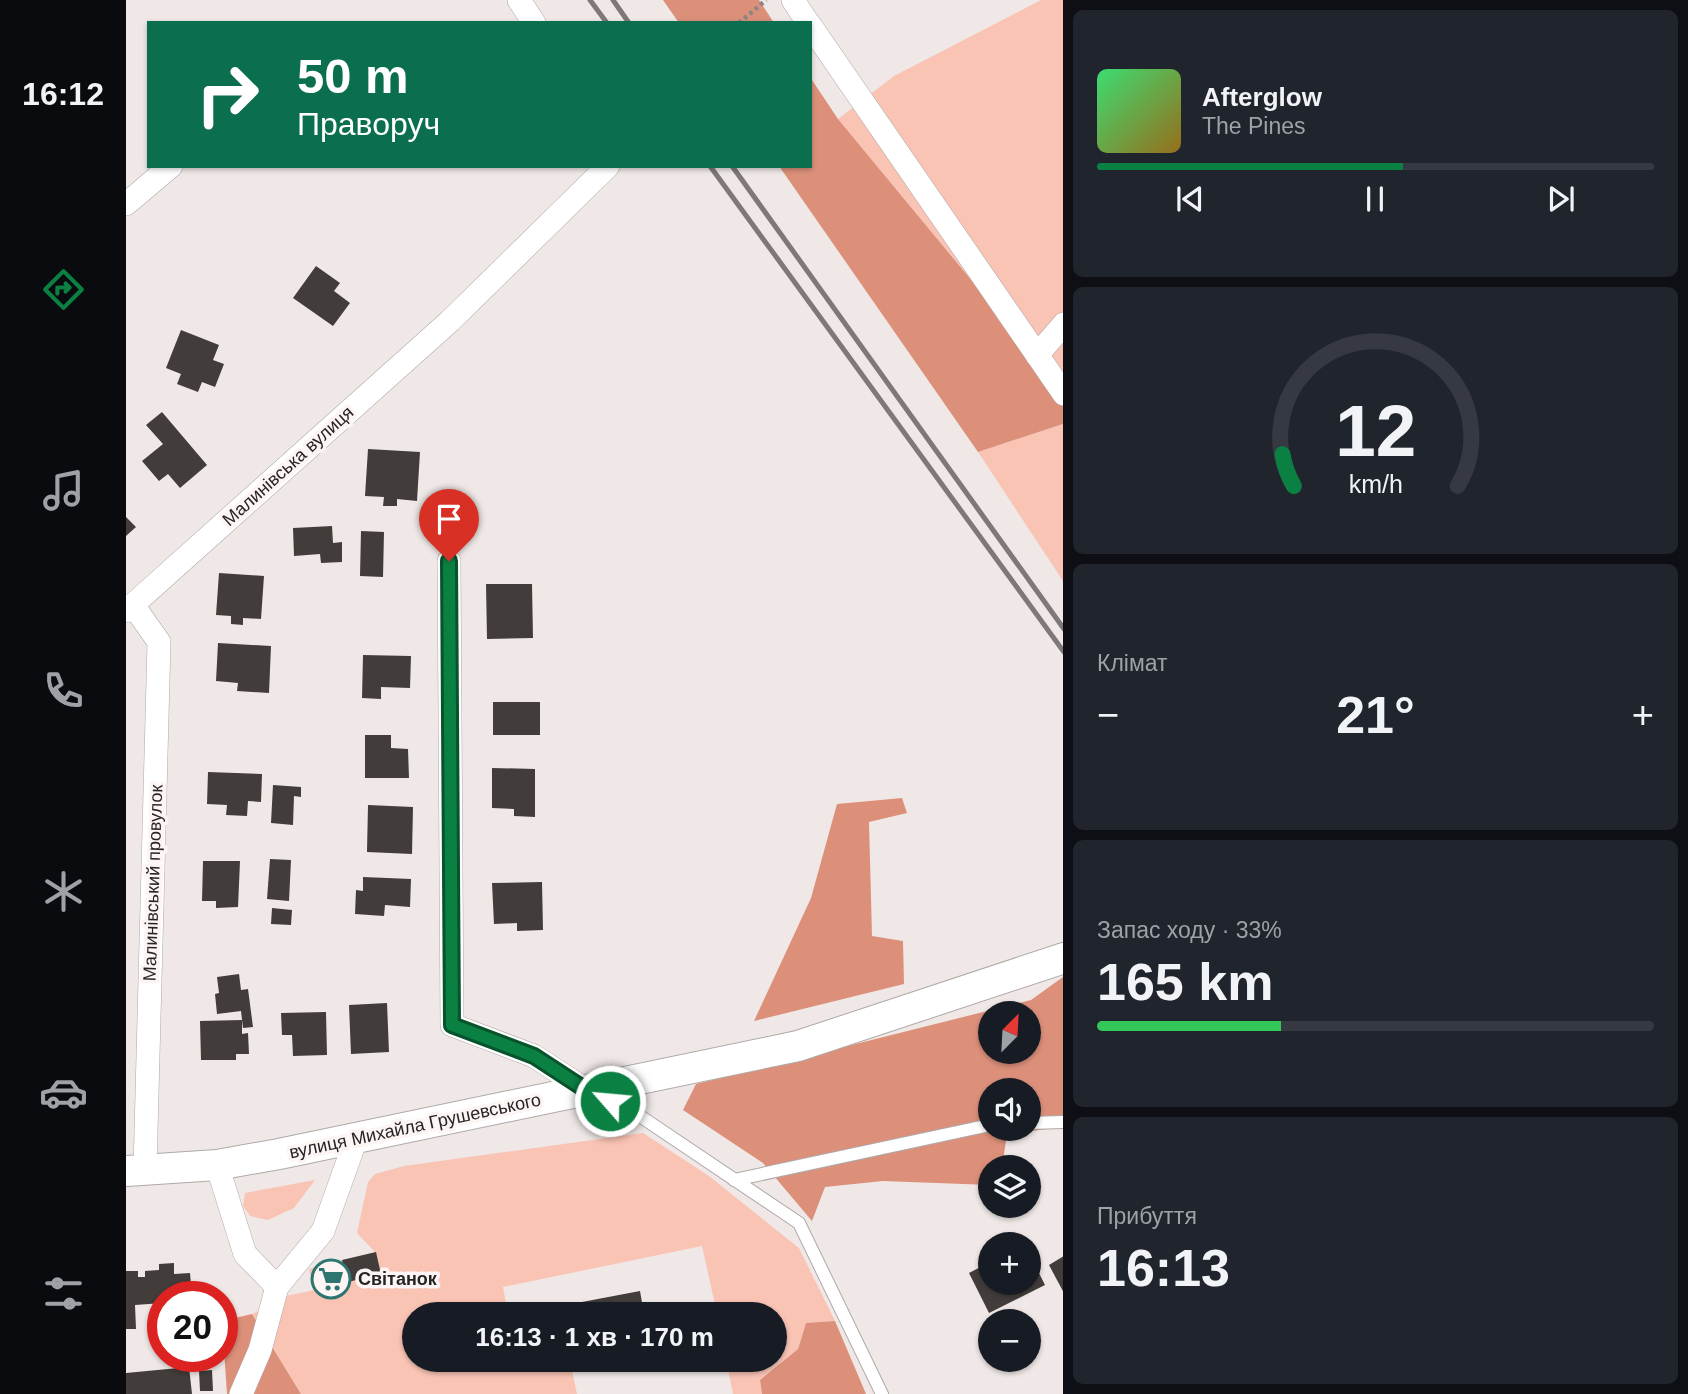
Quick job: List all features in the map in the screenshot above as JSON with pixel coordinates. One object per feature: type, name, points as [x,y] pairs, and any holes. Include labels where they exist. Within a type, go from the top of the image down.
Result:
[{"type":"street","points":[[519,0],[533,21]]},
{"type":"street","points":[[793,0],[807,21]]},
{"type":"street","points":[[812,28],[1063,394]]},
{"type":"street","points":[[126,204],[170,168]]},
{"type":"street","name":"Малинівська вулиця","points":[[129,608],[450,321],[606,168]]},
{"type":"street","points":[[1037,355],[1063,324]]},
{"type":"street","points":[[449,561],[452,1025],[534,1056],[586,1090]]},
{"type":"street","name":"Малинівський провулок","points":[[129,608],[159,642],[136,1170]]},
{"type":"street","name":"вулиця Михайла Грушевського","points":[[136,1170],[217,1165],[356,1139],[798,1045],[1063,958]]},
{"type":"street","points":[[241,1394],[260,1350],[277,1287],[323,1231],[356,1139]]},
{"type":"street","points":[[217,1165],[245,1254],[277,1287]]},
{"type":"lane","points":[[586,1090],[634,1112],[799,1223],[882,1394]]},
{"type":"lane","points":[[1041,1123],[1063,1122]]},
{"type":"lane","points":[[734,1180],[978,1128]]},
{"type":"path","points":[[741,21],[766,0]]},
{"type":"shaded area","points":[[663,0],[759,0],[773,21],[678,21]]},
{"type":"shaded area","points":[[1041,0],[1063,0],[1063,391],[838,119],[894,76]]},
{"type":"shaded area","points":[[812,80],[838,119],[1063,391],[1063,424],[978,452],[780,168],[812,168]]},
{"type":"shaded area","points":[[1063,424],[1063,581],[978,452]]},
{"type":"shaded area","points":[[902,798],[907,813],[869,822],[872,936],[903,941],[904,984],[754,1021],[811,898],[837,804]]},
{"type":"shaded area","points":[[1063,977],[1063,1127],[1041,1130],[1041,1078],[978,1078],[978,1141],[1006,1141],[1004,1155],[978,1155],[978,1185],[883,1181],[825,1187],[812,1221],[763,1163],[683,1110],[696,1084],[978,1013],[978,1064],[1041,1064],[1041,1001],[1027,1001]]},
{"type":"shaded area","points":[[643,1133],[709,1176],[799,1248],[835,1321],[806,1323],[798,1349],[787,1358],[787,1302],[714,1302],[702,1246],[503,1287],[506,1302],[402,1302],[402,1372],[572,1372],[577,1394],[301,1394],[252,1314],[286,1296],[314,1290],[309,1269],[375,1252],[357,1233],[368,1182],[375,1174],[404,1166]]},
{"type":"shaded area","points":[[315,1180],[294,1208],[268,1220],[250,1216],[243,1206],[245,1193]]},
{"type":"shaded area","points":[[252,1314],[301,1394],[227,1394],[225,1372],[238,1372],[238,1317]]},
{"type":"shaded area","points":[[835,1321],[866,1394],[762,1394],[760,1380],[770,1372],[787,1372],[787,1358],[798,1349],[806,1323]]},
{"type":"shaded area","points":[[728,1372],[770,1372],[760,1380],[762,1394],[733,1394]]},
{"type":"building","points":[[316,266],[340,283],[334,291],[350,303],[333,326],[293,298]]},
{"type":"building","points":[[181,330],[219,345],[213,360],[224,364],[215,387],[202,382],[198,392],[177,384],[181,374],[166,368]]},
{"type":"building","points":[[162,412],[207,465],[180,488],[168,474],[159,481],[142,461],[163,444],[146,425]]},
{"type":"building","points":[[368,449],[420,452],[417,501],[397,499],[397,506],[383,506],[384,497],[365,496]]},
{"type":"building","points":[[126,517],[136,527],[126,536]]},
{"type":"building","points":[[332,526],[333,543],[342,542],[342,562],[321,563],[320,554],[294,556],[293,528]]},
{"type":"building","points":[[361,531],[384,532],[383,577],[360,576]]},
{"type":"building","points":[[219,573],[264,576],[261,619],[243,618],[243,625],[231,624],[231,616],[216,615]]},
{"type":"building","points":[[486,584],[532,584],[533,638],[487,639]]},
{"type":"building","points":[[218,643],[271,646],[269,693],[237,691],[238,683],[216,681]]},
{"type":"building","points":[[363,655],[411,656],[410,688],[381,687],[381,699],[362,698]]},
{"type":"building","points":[[493,702],[540,702],[540,735],[493,735]]},
{"type":"building","points":[[365,735],[391,735],[391,748],[408,749],[409,778],[365,778]]},
{"type":"building","points":[[492,768],[535,769],[535,817],[514,816],[514,809],[492,808]]},
{"type":"building","points":[[208,772],[262,774],[261,802],[248,801],[247,816],[226,815],[227,805],[207,804]]},
{"type":"building","points":[[273,785],[301,787],[301,797],[294,796],[293,825],[271,823]]},
{"type":"building","points":[[368,805],[413,807],[412,854],[367,852]]},
{"type":"building","points":[[270,859],[291,860],[289,901],[267,899]]},
{"type":"building","points":[[203,861],[240,861],[238,907],[216,908],[216,901],[202,901]]},
{"type":"building","points":[[363,877],[411,879],[410,907],[385,905],[384,916],[355,914],[356,890],[363,891]]},
{"type":"building","points":[[542,882],[543,930],[517,931],[517,923],[494,924],[492,883]]},
{"type":"building","points":[[272,908],[292,910],[291,925],[271,924]]},
{"type":"building","points":[[239,974],[241,990],[248,989],[253,1027],[243,1028],[241,1011],[217,1014],[217,977]]},
{"type":"building","points":[[387,1003],[389,1052],[351,1054],[349,1005]]},
{"type":"building","points":[[326,1012],[327,1055],[293,1056],[292,1035],[282,1035],[281,1013]]},
{"type":"building","points":[[242,1020],[242,1034],[248,1033],[249,1054],[236,1054],[236,1060],[201,1060],[200,1021]]},
{"type":"building","points":[[376,1252],[381,1274],[319,1289],[316,1275],[344,1268],[342,1260]]},
{"type":"building","points":[[1063,1257],[1063,1291],[1049,1265]]},
{"type":"building","points":[[174,1263],[174,1274],[190,1273],[191,1281],[147,1281],[147,1304],[135,1305],[136,1329],[126,1329],[126,1271],[138,1271],[138,1277],[145,1277],[145,1271],[159,1270],[159,1264]]},
{"type":"building","points":[[978,1268],[978,1291],[969,1273]]},
{"type":"building","points":[[640,1291],[642,1302],[582,1302]]},
{"type":"building","points":[[980,1295],[1025,1295],[997,1309],[987,1309]]},
{"type":"building","points":[[190,1372],[192,1394],[126,1394],[126,1373]]},
{"type":"building","points":[[199,1372],[212,1372],[213,1391],[200,1391]]},
{"type":"railway","points":[[590,0],[606,21]]},
{"type":"railway","points":[[613,0],[628,21]]},
{"type":"railway","points":[[711,168],[1063,651]]},
{"type":"railway","points":[[733,168],[1063,628]]},
{"type":"place","name":"Світанок","points":[[331,1279]]},
{"type":"route","points":[[449,561],[452,1025],[534,1056],[586,1090],[610,1101]]}]
